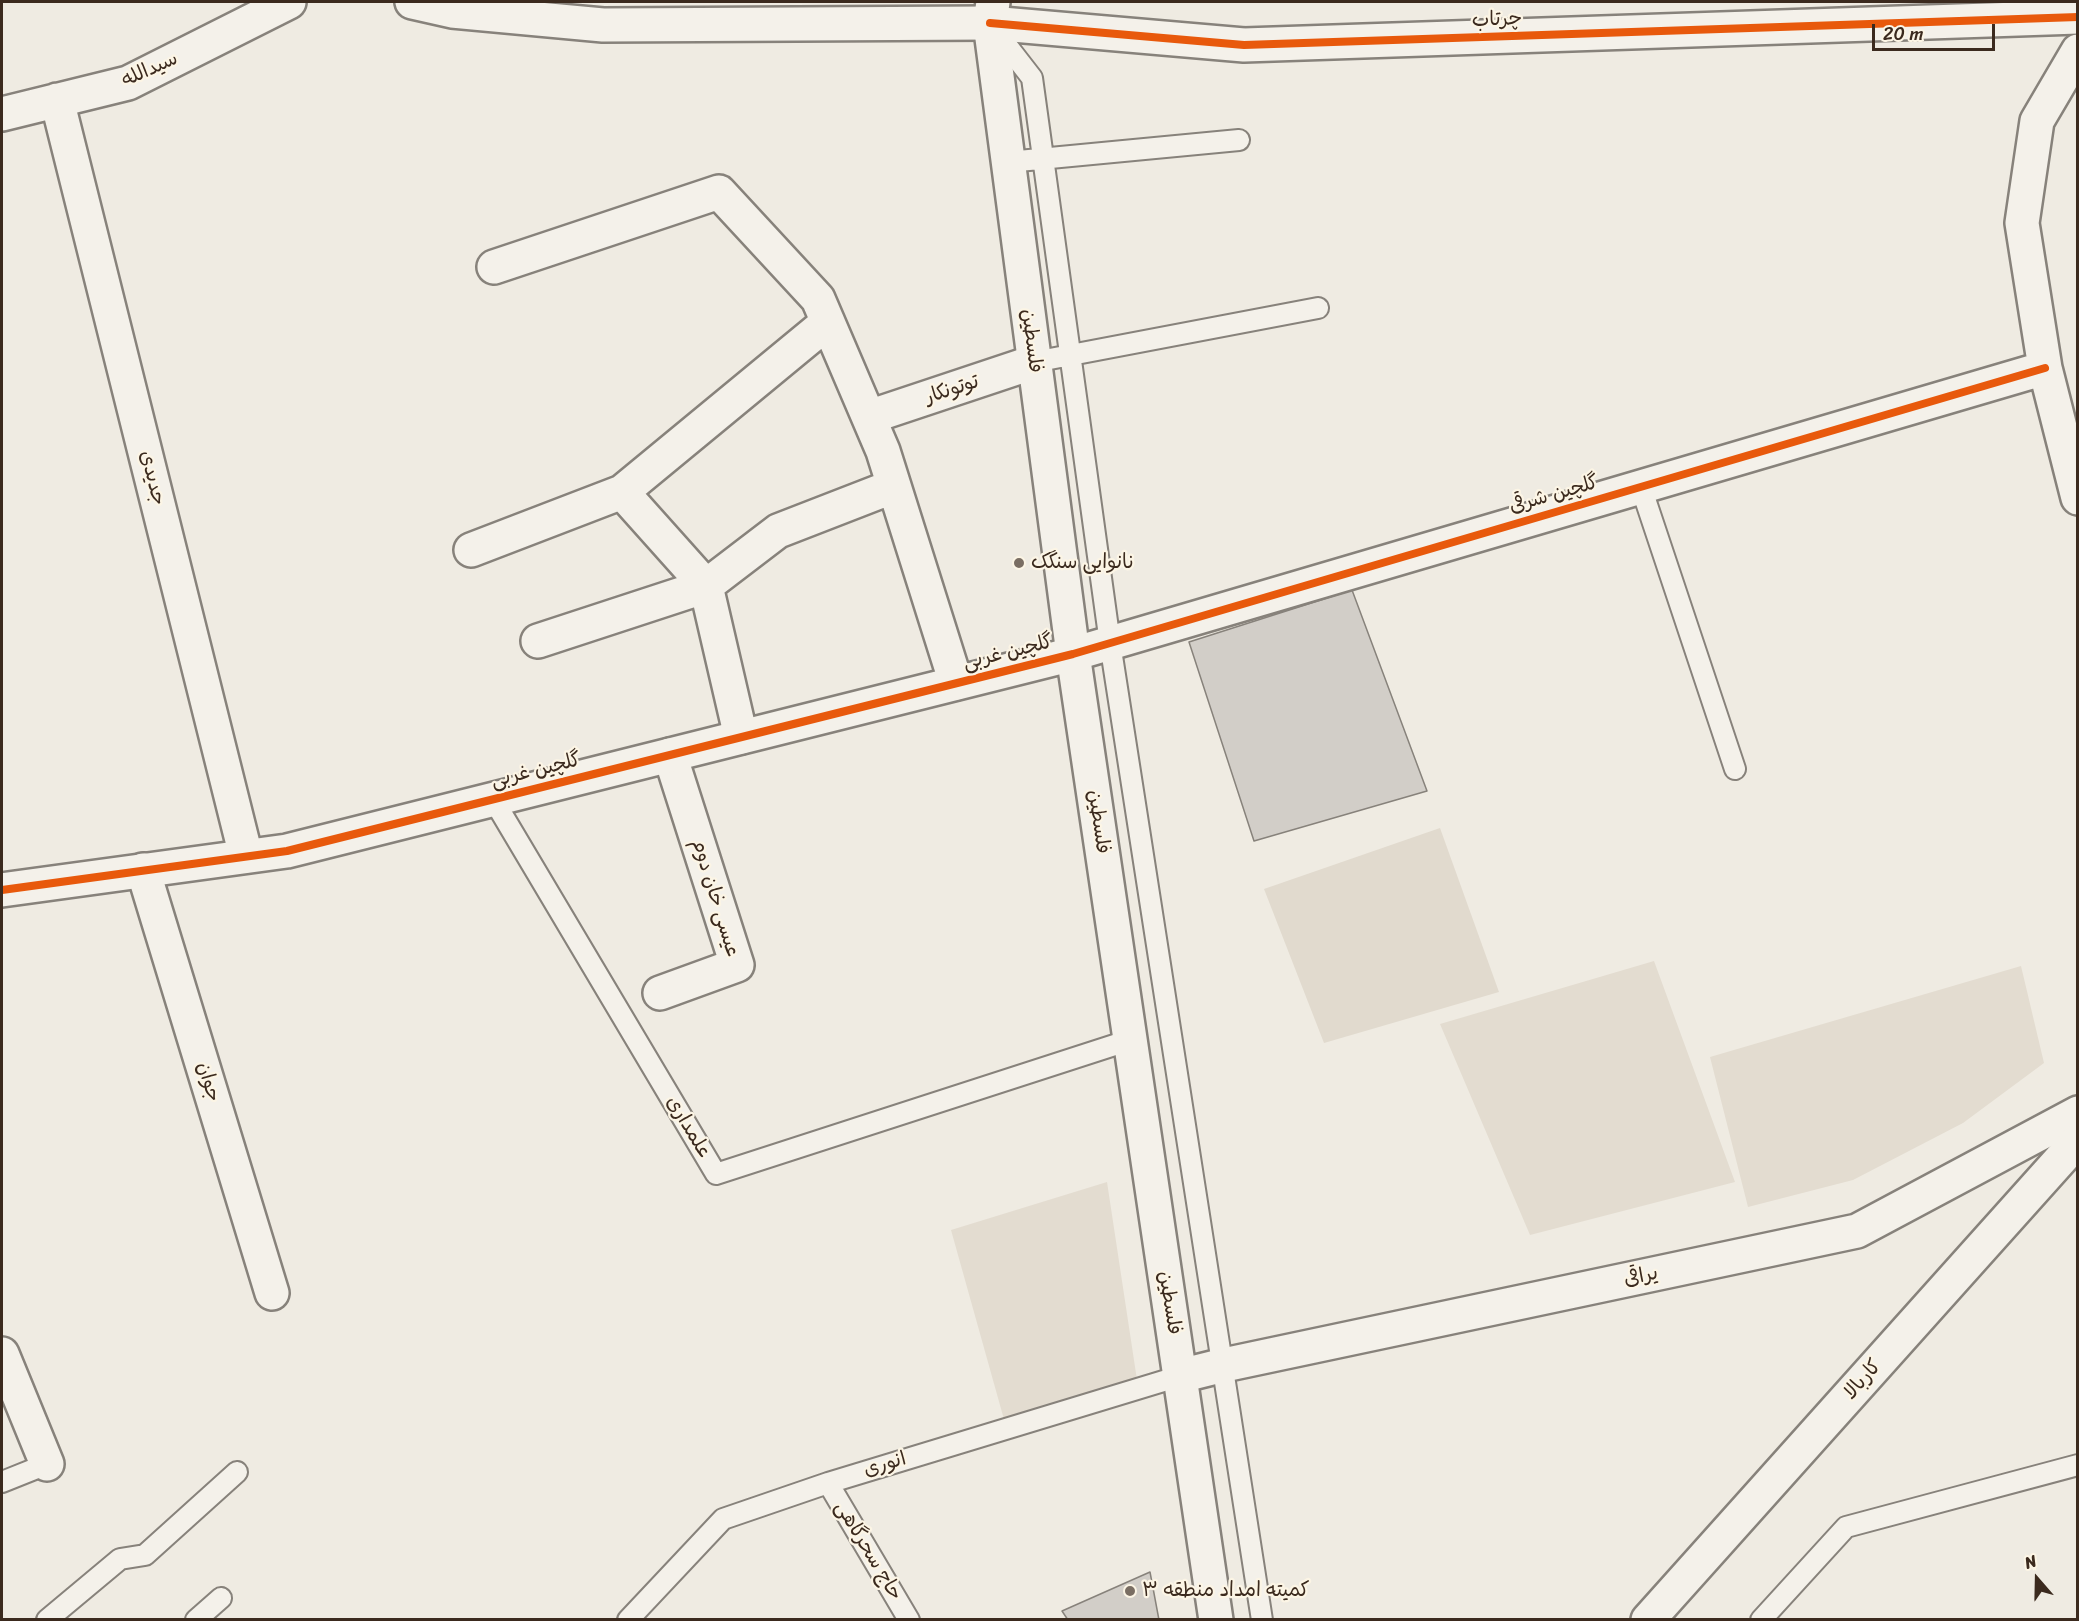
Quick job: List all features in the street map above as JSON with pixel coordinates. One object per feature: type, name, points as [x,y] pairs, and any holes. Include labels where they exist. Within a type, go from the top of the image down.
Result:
[{"type":"main road","name":"سیدالله","points":[[2,114],[128,82],[289,2]]},
{"type":"main road","name":"چرتاب","points":[[412,2],[452,10],[603,25],[988,9],[1244,45],[2078,17]]},
{"type":"main road","name":"فلسطین","points":[[988,9],[1073,654],[1216,1620]]},
{"type":"main road","points":[[2078,51],[2037,121],[2022,223],[2045,368],[2078,498]]},
{"type":"main road","name":"جدیدی","points":[[57,100],[246,856]]},
{"type":"main road","points":[[494,267],[720,192],[818,299],[884,451],[956,683]]},
{"type":"main road","points":[[471,550],[622,492],[828,322]]},
{"type":"main road","name":"توتونکار","points":[[869,417],[1034,362]]},
{"type":"main road","name":"گلچین شرقی","points":[[1073,654],[2045,368]]},
{"type":"main road","points":[[538,641],[706,586],[778,531],[894,486]]},
{"type":"main road","points":[[622,492],[706,586],[741,737]]},
{"type":"main road","name":"گلچین غربی","points":[[2,890],[287,851],[1073,654]]},
{"type":"main road","name":"عیسی خان دوم","points":[[660,993],[737,964],[670,754]]},
{"type":"main road","name":"جوان","points":[[143,870],[272,1293]]},
{"type":"main road","name":"یراقی","points":[[1180,1376],[1857,1231],[2078,1113]]},
{"type":"main road","name":"کاربالا","points":[[1648,1620],[2078,1140]]},
{"type":"main road","points":[[2,1354],[47,1464]]},
{"type":"lane","points":[[988,9],[1032,78],[1110,643],[1262,1620]]},
{"type":"lane","points":[[1008,162],[1239,140]]},
{"type":"lane","points":[[1034,362],[1318,308]]},
{"type":"lane","points":[[1641,486],[1735,769]]},
{"type":"lane","name":"علمداری","points":[[493,799],[716,1174],[1130,1040]]},
{"type":"lane","name":"انوری","points":[[628,1620],[723,1519],[828,1483],[1180,1376]]},
{"type":"lane","points":[[2,1482],[47,1464]]},
{"type":"lane","points":[[1761,1620],[1846,1527],[2078,1465]]},
{"type":"lane","points":[[47,1620],[120,1559],[145,1555],[237,1472]]},
{"type":"lane","name":"حاج سحرگاهی","points":[[828,1483],[909,1620]]},
{"type":"lane","points":[[195,1620],[221,1598]]},
{"type":"shaded area","points":[[1440,828],[1499,992],[1324,1043],[1264,889]]},
{"type":"shaded area","points":[[1654,961],[1735,1182],[1530,1235],[1440,1024]]},
{"type":"shaded area","points":[[2021,966],[2044,1063],[1963,1123],[1853,1180],[1748,1207],[1710,1057]]},
{"type":"shaded area","points":[[1107,1182],[1137,1380],[1005,1423],[951,1230]]},
{"type":"building","points":[[1352,590],[1427,791],[1254,841],[1189,642]]},
{"type":"building","name":"کمیته امداد منطقه ۳","points":[[1150,1572],[1159,1620],[1068,1620],[1062,1611]]},
{"type":"cycle path","points":[[990,23],[1244,45],[2078,17]]},
{"type":"cycle path","points":[[2,890],[287,851],[1073,654],[2045,368]]},
{"type":"place","name":"نانوایی سنگک","points":[[1019,563]]},
{"type":"place","name":"کمیته امداد منطقه ۳","points":[[1130,1591]]}]
